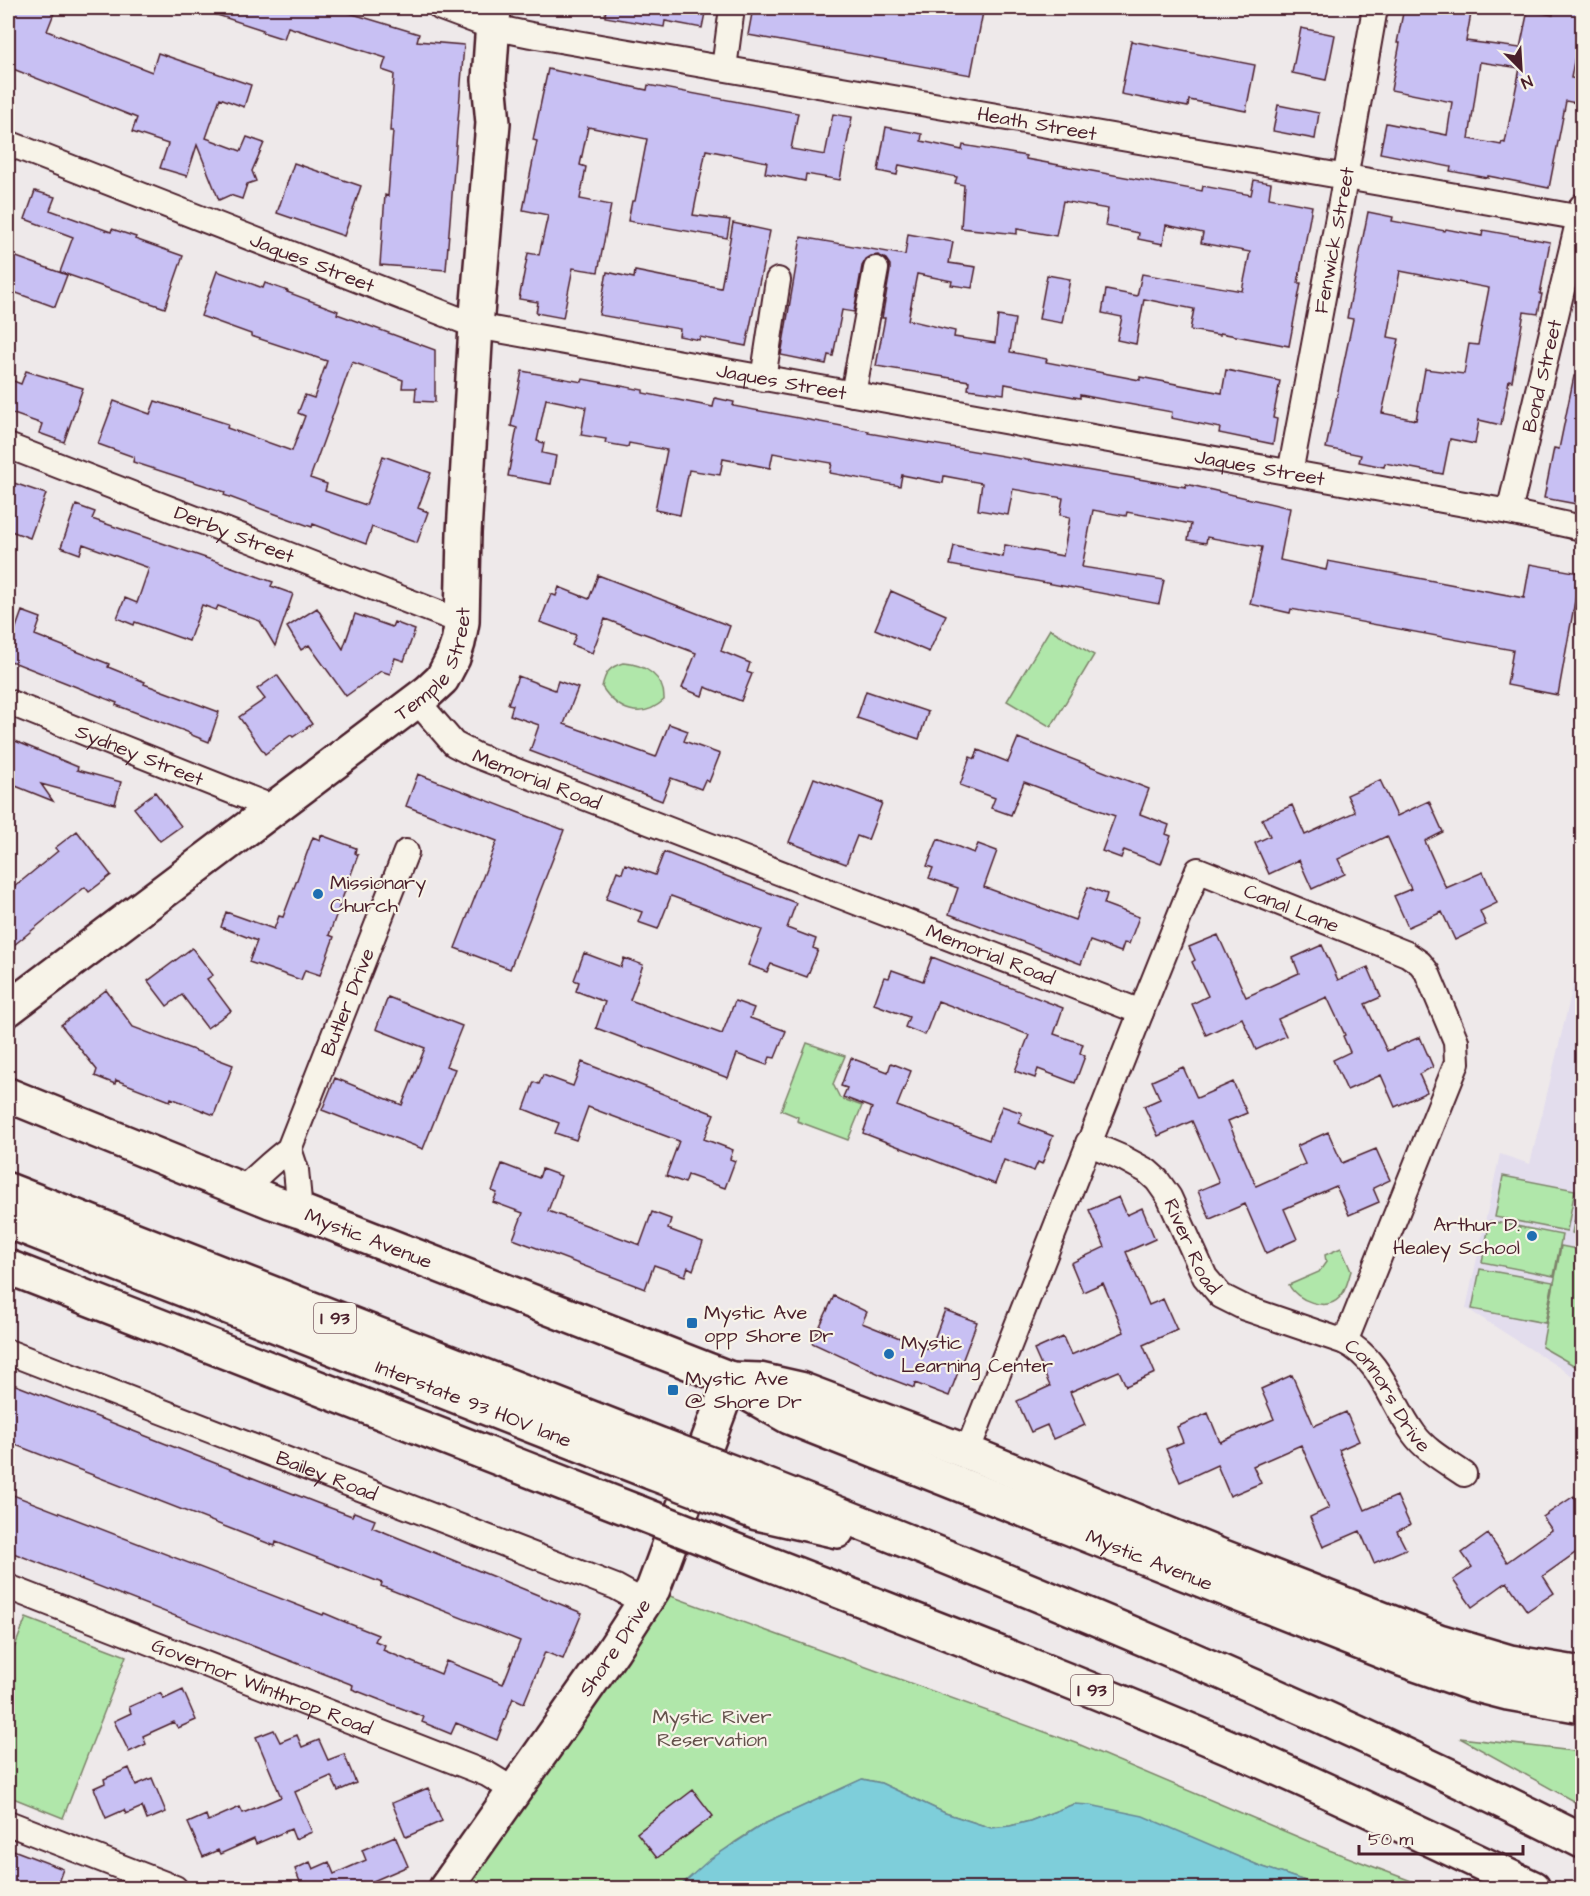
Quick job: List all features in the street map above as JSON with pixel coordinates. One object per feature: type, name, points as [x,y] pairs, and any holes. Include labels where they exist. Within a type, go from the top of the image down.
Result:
[{"type":"main road","name":"Temple Street","points":[[8,1009],[417,701],[435,686],[448,669],[458,643],[462,622],[464,533],[476,326],[493,123],[508,81],[504,18]]},
{"type":"main road","name":"Mystic Avenue","points":[[8,1095],[270,1201],[731,1379],[752,1396],[789,1418],[1393,1656],[1473,1684],[1508,1693],[1582,1706]]},
{"type":"main road","name":"I 93","points":[[8,1190],[737,1490],[947,1556],[1207,1665],[1427,1766],[1582,1841]]},
{"type":"main road","name":"Interstate 93 HOV lane","points":[[8,1221],[658,1459]]},
{"type":"main road","name":"I 93","points":[[8,1267],[1007,1656],[1177,1725],[1331,1792],[1533,1888]]},
{"type":"main road","name":"Mystic Avenue","points":[[731,1379],[760,1380],[800,1389],[967,1452],[1221,1556],[1430,1637],[1510,1662],[1582,1674]]},
{"type":"main road","name":"Shore Drive","points":[[446,1888],[645,1603],[660,1575],[731,1379]]},
{"type":"street","name":"Heath Street","points":[[441,8],[504,18],[724,68],[1346,177],[1582,214]]},
{"type":"street","points":[[724,68],[732,8]]},
{"type":"street","name":"Fenwick Street","points":[[1290,473],[1346,177],[1375,8]]},
{"type":"street","name":"Jaques Street","points":[[8,143],[476,326],[1509,512],[1582,528]]},
{"type":"street","name":"Bond Street","points":[[1509,512],[1582,214]]},
{"type":"street","points":[[853,394],[876,269]]},
{"type":"street","points":[[763,379],[778,280]]},
{"type":"street","name":"Derby Street","points":[[8,446],[462,622]]},
{"type":"street","name":"Memorial Road","points":[[417,701],[454,744],[475,755],[1141,1012]]},
{"type":"street","name":"Sydney Street","points":[[8,702],[274,808]]},
{"type":"street","name":"Butler Drive","points":[[242,1189],[263,1172],[272,1160],[289,1149],[406,852]]},
{"type":"street","name":"Canal Lane","points":[[1141,1012],[1198,870],[1416,960],[1427,972],[1455,1036],[1458,1052],[1455,1068]]},
{"type":"street","points":[[967,1452],[1141,1012]]},
{"type":"street","name":"Connors Drive","points":[[1455,1068],[1345,1342],[1360,1351],[1370,1361],[1415,1435],[1427,1448],[1464,1474]]},
{"type":"street","name":"River Road","points":[[1088,1143],[1123,1158],[1147,1171],[1157,1180],[1169,1197],[1205,1277],[1221,1296],[1245,1308],[1345,1342]]},
{"type":"street","points":[[289,1149],[296,1170],[300,1211]]},
{"type":"street","name":"Bailey Road","points":[[8,1352],[616,1587],[645,1603]]},
{"type":"street","name":"Governor Winthrop Road","points":[[8,1587],[487,1774],[515,1791]]},
{"type":"street","points":[[8,1823],[175,1888]]},
{"type":"shaded area","name":"Arthur D. Healey School","points":[[1582,949],[1582,1382],[1466,1308],[1500,1154],[1530,1164]]},
{"type":"green space","points":[[1050,629],[1094,655],[1051,727],[1007,701]]},
{"type":"green space","points":[[623,663],[639,666],[652,673],[661,685],[664,700],[647,710],[638,711],[622,707],[615,702],[602,687],[608,671]]},
{"type":"green space","points":[[807,1043],[845,1056],[833,1084],[840,1098],[862,1106],[848,1140],[797,1121],[798,1117],[781,1110]]},
{"type":"green space","points":[[1503,1176],[1575,1190],[1567,1231],[1495,1217]]},
{"type":"green space","points":[[1580,1192],[1582,1192],[1582,1235],[1572,1233]]},
{"type":"green space","points":[[1490,1221],[1562,1235],[1554,1276],[1482,1262]]},
{"type":"green space","points":[[1561,1246],[1582,1250],[1582,1370],[1542,1347]]},
{"type":"green space","points":[[1341,1248],[1351,1271],[1345,1289],[1339,1298],[1327,1304],[1319,1304],[1304,1299],[1289,1285],[1319,1272],[1326,1262],[1325,1255]]},
{"type":"green space","points":[[1480,1269],[1553,1282],[1545,1323],[1472,1309]]},
{"type":"green space","name":"Mystic River Reservation","points":[[668,1595],[1078,1744],[1329,1850],[1430,1888],[1326,1888],[1260,1866],[1209,1845],[1074,1804],[1030,1821],[991,1828],[945,1813],[881,1783],[863,1779],[762,1825],[735,1842],[678,1888],[464,1888],[659,1612]]},
{"type":"green space","points":[[26,1618],[126,1656],[63,1818],[8,1796],[8,1664]]},
{"type":"green space","points":[[1460,1738],[1582,1752],[1582,1806]]},
{"type":"water","points":[[862,1779],[881,1783],[945,1813],[991,1828],[1030,1821],[1074,1804],[1143,1816],[1260,1866],[1326,1888],[678,1888],[709,1860],[762,1825]]},
{"type":"building","points":[[14,8],[56,8],[47,31],[152,72],[158,53],[251,85],[244,107],[220,98],[206,138],[241,151],[247,137],[264,143],[252,171],[256,181],[247,184],[242,199],[230,195],[219,200],[197,145],[187,176],[160,168],[168,144],[132,132],[137,118],[8,67],[8,25]]},
{"type":"building","points":[[205,8],[333,8],[419,34],[417,41],[464,45],[446,270],[380,265],[393,131],[390,131],[394,74],[382,70],[386,58],[288,27],[284,39],[205,11]]},
{"type":"building","points":[[606,8],[706,8],[702,28],[665,21],[664,27],[605,17]]},
{"type":"building","points":[[753,8],[958,8],[983,12],[971,75],[748,35]]},
{"type":"building","points":[[1404,8],[1472,8],[1466,41],[1520,48],[1528,10],[1553,15],[1554,8],[1582,8],[1571,78],[1582,80],[1582,104],[1566,101],[1549,188],[1450,171],[1451,167],[1380,153],[1386,123],[1447,135],[1452,102],[1391,90],[1400,43],[1397,43]],"holes":[[[1480,62],[1520,68],[1505,143],[1502,142],[1501,145],[1469,139]]]},
{"type":"building","points":[[1301,28],[1335,35],[1326,80],[1292,73]]},
{"type":"building","points":[[1131,41],[1255,65],[1246,111],[1189,100],[1188,107],[1121,94]]},
{"type":"building","points":[[548,69],[647,90],[648,85],[798,113],[791,149],[825,155],[833,114],[852,117],[840,180],[806,174],[805,181],[765,173],[767,162],[706,150],[693,215],[730,220],[727,238],[628,221],[632,201],[635,201],[647,139],[588,127],[580,165],[586,167],[580,199],[611,205],[598,272],[573,268],[563,318],[536,313],[538,302],[519,299],[528,253],[539,255],[548,215],[523,210],[537,141],[533,140]]},
{"type":"building","points":[[1278,105],[1319,113],[1315,139],[1273,131]]},
{"type":"building","points":[[886,127],[922,134],[921,141],[962,150],[963,145],[1004,152],[1026,156],[1026,159],[1202,191],[1203,186],[1251,195],[1254,180],[1271,183],[1269,198],[1312,206],[1289,346],[1220,333],[1220,335],[1190,330],[1194,309],[1144,299],[1136,344],[1117,340],[1122,317],[1102,313],[1106,290],[1137,296],[1142,274],[1242,291],[1250,252],[1201,243],[1203,233],[1166,225],[1163,244],[1138,239],[1139,233],[1105,226],[1108,209],[1063,201],[1056,236],[1017,229],[1017,234],[961,228],[964,185],[955,183],[957,177],[899,165],[897,175],[878,171]]},
{"type":"building","points":[[294,163],[361,186],[344,236],[277,213]]},
{"type":"building","points":[[35,191],[55,197],[50,210],[111,232],[112,229],[136,237],[135,239],[183,256],[165,308],[60,272],[73,237],[25,219]]},
{"type":"building","points":[[1368,212],[1393,217],[1392,221],[1445,231],[1446,229],[1482,236],[1483,230],[1550,242],[1538,314],[1524,312],[1512,381],[1509,380],[1501,425],[1479,420],[1475,444],[1450,439],[1443,474],[1385,463],[1384,467],[1359,462],[1361,455],[1326,448],[1353,319],[1347,318]],"holes":[[[1400,271],[1489,288],[1478,345],[1469,344],[1464,374],[1425,369],[1416,420],[1382,413],[1399,339],[1388,337]]]},
{"type":"building","points":[[733,223],[770,231],[746,346],[700,337],[699,340],[679,336],[680,329],[599,315],[607,272],[634,278],[635,271],[721,288]]},
{"type":"building","points":[[908,234],[953,242],[949,263],[976,267],[972,288],[951,285],[952,281],[917,274],[908,320],[955,331],[954,337],[995,343],[998,316],[1015,319],[1010,352],[1047,359],[1046,362],[1140,380],[1140,377],[1222,393],[1226,370],[1280,381],[1273,418],[1277,419],[1273,444],[1219,433],[1220,428],[1171,418],[1172,412],[1005,384],[1004,394],[968,389],[969,381],[876,366],[885,318],[882,318],[890,271],[890,265],[886,259],[878,255],[866,259],[862,266],[854,312],[842,310],[833,356],[828,355],[826,364],[781,355],[801,237],[905,255]]},
{"type":"building","points":[[8,254],[67,275],[55,307],[8,290]]},
{"type":"building","points":[[217,271],[263,288],[265,283],[288,291],[338,311],[337,314],[435,350],[435,402],[415,401],[416,388],[402,388],[403,380],[352,362],[310,478],[327,484],[325,491],[366,505],[383,456],[431,473],[418,508],[428,512],[417,543],[372,527],[366,544],[313,524],[312,527],[267,511],[224,495],[225,492],[133,462],[134,457],[98,444],[114,401],[150,414],[155,401],[228,424],[227,428],[292,451],[305,416],[298,413],[305,395],[314,398],[327,361],[251,336],[251,334],[201,316]]},
{"type":"building","points":[[1047,275],[1070,279],[1062,323],[1039,319]]},
{"type":"building","points":[[26,371],[83,388],[64,442],[39,433],[42,424],[8,412],[8,392],[11,380],[21,384]]},
{"type":"building","points":[[522,371],[643,390],[643,393],[713,407],[715,398],[734,402],[733,406],[869,431],[868,433],[1186,487],[1186,484],[1290,508],[1280,560],[1326,570],[1328,561],[1524,598],[1530,564],[1580,573],[1558,695],[1507,685],[1513,650],[1291,609],[1290,613],[1250,604],[1262,547],[1207,537],[1206,543],[1188,540],[1191,524],[1127,512],[1126,516],[1093,510],[1082,567],[1164,580],[1159,604],[950,565],[954,546],[1003,557],[1005,545],[1063,556],[1070,517],[1060,515],[1063,498],[1013,489],[1008,515],[978,510],[982,483],[944,476],[943,483],[902,475],[900,486],[830,473],[832,463],[773,453],[770,468],[723,459],[720,475],[689,470],[680,515],[655,510],[667,450],[629,443],[628,447],[605,443],[606,439],[581,435],[586,407],[546,399],[537,441],[544,443],[542,453],[556,456],[551,484],[508,476],[517,428],[511,426]]},
{"type":"building","points":[[1574,376],[1582,376],[1582,505],[1544,498],[1554,448],[1559,449]]},
{"type":"building","points":[[8,481],[46,494],[30,538],[8,530]]},
{"type":"building","points":[[76,505],[95,512],[92,519],[273,582],[271,586],[293,594],[275,646],[260,621],[218,606],[216,610],[202,605],[189,641],[117,618],[125,598],[137,603],[149,568],[83,544],[80,554],[61,547]]},
{"type":"building","points":[[598,575],[730,626],[721,651],[750,663],[747,672],[752,674],[741,701],[705,687],[702,696],[682,688],[696,653],[605,619],[592,653],[572,645],[576,635],[540,622],[551,594],[556,596],[559,587],[589,599]]},
{"type":"building","points":[[891,591],[946,615],[929,652],[875,629]]},
{"type":"building","points":[[317,608],[343,649],[355,614],[392,627],[394,622],[415,630],[404,661],[395,658],[390,674],[381,671],[346,696],[309,645],[301,650],[287,627]]},
{"type":"building","points":[[22,611],[41,618],[35,635],[109,664],[108,667],[145,682],[144,684],[219,712],[209,742],[8,660],[8,650]]},
{"type":"building","points":[[277,675],[312,724],[293,737],[291,735],[265,754],[239,717],[265,699],[257,689]]},
{"type":"building","points":[[518,676],[555,690],[558,681],[578,688],[564,724],[656,757],[669,724],[688,731],[684,741],[720,754],[709,782],[705,780],[701,789],[671,778],[662,801],[530,751],[539,725],[510,715],[513,705],[508,704]]},
{"type":"building","points":[[866,691],[928,712],[919,739],[857,718]]},
{"type":"building","points":[[8,738],[78,767],[77,770],[121,782],[115,804],[41,784],[53,801],[8,783]]},
{"type":"building","points":[[1018,738],[1149,789],[1140,814],[1169,825],[1166,834],[1171,836],[1161,864],[1124,850],[1121,858],[1102,851],[1115,816],[1024,782],[1011,815],[991,808],[995,798],[960,785],[970,757],[975,759],[978,750],[1008,762]]},
{"type":"building","points":[[418,774],[564,830],[510,969],[455,948],[497,841],[406,806]]},
{"type":"building","points":[[814,778],[882,803],[868,840],[857,836],[846,864],[789,842]]},
{"type":"building","points":[[1380,780],[1397,816],[1429,801],[1443,832],[1425,841],[1446,888],[1483,872],[1497,903],[1480,911],[1486,925],[1455,940],[1442,912],[1408,927],[1394,896],[1411,889],[1387,836],[1338,859],[1345,874],[1312,889],[1299,860],[1269,874],[1255,843],[1270,836],[1262,819],[1292,805],[1305,835],[1355,812],[1347,795]]},
{"type":"building","points":[[155,792],[181,826],[160,841],[134,808]]},
{"type":"building","points":[[77,831],[111,875],[89,892],[85,887],[8,950],[8,892],[58,851],[55,848]]},
{"type":"building","name":"Missionary Church","points":[[321,835],[356,848],[355,853],[358,855],[329,935],[334,937],[320,975],[305,970],[301,980],[249,962],[257,941],[221,927],[226,912],[274,929],[279,916],[283,917],[313,837],[320,840]]},
{"type":"building","points":[[938,839],[974,853],[978,844],[997,851],[984,887],[1075,920],[1088,887],[1107,894],[1104,904],[1139,917],[1129,944],[1124,943],[1121,952],[1090,941],[1081,964],[949,914],[958,888],[929,878],[933,868],[927,866]]},
{"type":"building","points":[[664,852],[796,903],[787,928],[816,939],[813,948],[818,950],[807,977],[771,964],[767,972],[748,965],[762,930],[671,896],[658,929],[638,922],[642,912],[606,899],[617,871],[622,873],[625,864],[655,875]]},
{"type":"building","points":[[1218,935],[1246,997],[1299,973],[1293,958],[1322,945],[1338,980],[1368,967],[1381,997],[1365,1004],[1387,1051],[1420,1037],[1433,1067],[1419,1074],[1427,1092],[1395,1107],[1381,1075],[1347,1090],[1333,1060],[1350,1052],[1343,1036],[1345,1035],[1327,997],[1278,1019],[1286,1036],[1256,1050],[1242,1018],[1206,1035],[1192,1004],[1208,996],[1192,962],[1195,960],[1189,947]]},
{"type":"building","points":[[192,948],[213,975],[207,979],[231,1011],[207,1028],[182,995],[167,1006],[148,981]]},
{"type":"building","points":[[584,953],[621,967],[624,958],[643,965],[630,1000],[722,1034],[735,1001],[754,1008],[750,1018],[786,1031],[775,1058],[770,1057],[767,1065],[737,1054],[728,1078],[596,1028],[605,1002],[576,991],[579,982],[574,980]]},
{"type":"building","points":[[932,957],[1063,1008],[1054,1034],[1083,1044],[1080,1053],[1085,1056],[1075,1083],[1038,1069],[1035,1078],[1015,1071],[1029,1035],[938,1001],[925,1035],[905,1027],[909,1017],[874,1004],[884,977],[889,978],[892,970],[923,981]]},
{"type":"building","points":[[106,990],[133,1027],[233,1065],[214,1115],[171,1098],[170,1101],[116,1080],[115,1084],[95,1076],[97,1070],[61,1025]]},
{"type":"building","points":[[388,997],[462,1026],[446,1066],[455,1069],[423,1149],[322,1110],[335,1078],[402,1105],[425,1048],[376,1029]]},
{"type":"building","points":[[851,1058],[888,1072],[891,1063],[911,1071],[897,1106],[989,1140],[1002,1106],[1022,1113],[1018,1123],[1053,1136],[1042,1164],[1038,1162],[1034,1171],[1004,1160],[995,1184],[863,1133],[872,1108],[843,1097],[847,1088],[841,1086]]},
{"type":"building","points":[[582,1062],[714,1114],[704,1139],[733,1150],[730,1159],[735,1161],[725,1188],[688,1175],[685,1183],[666,1176],[679,1141],[588,1107],[576,1140],[555,1133],[559,1123],[524,1109],[534,1082],[539,1084],[543,1075],[573,1086]]},
{"type":"building","points":[[1183,1067],[1197,1098],[1233,1082],[1247,1113],[1228,1121],[1256,1186],[1305,1164],[1297,1146],[1328,1132],[1342,1163],[1376,1149],[1390,1180],[1373,1188],[1379,1202],[1349,1215],[1336,1186],[1284,1209],[1297,1239],[1266,1253],[1245,1204],[1210,1219],[1198,1191],[1219,1182],[1192,1121],[1158,1136],[1144,1106],[1160,1099],[1152,1081]]},
{"type":"building","points":[[502,1164],[539,1178],[542,1169],[561,1176],[548,1211],[640,1245],[652,1212],[671,1219],[668,1229],[703,1242],[693,1270],[688,1267],[685,1276],[654,1265],[645,1289],[513,1239],[523,1213],[493,1202],[497,1193],[492,1191]]},
{"type":"building","points":[[1119,1197],[1127,1215],[1142,1208],[1155,1239],[1126,1252],[1149,1305],[1163,1299],[1177,1330],[1143,1345],[1155,1373],[1126,1386],[1119,1371],[1070,1392],[1085,1425],[1053,1439],[1047,1425],[1031,1432],[1017,1401],[1050,1386],[1034,1350],[1063,1337],[1071,1355],[1124,1332],[1103,1283],[1083,1292],[1071,1263],[1105,1247],[1089,1210]]},
{"type":"building","points":[[834,1296],[867,1312],[862,1323],[930,1350],[945,1310],[977,1322],[949,1396],[915,1383],[914,1388],[888,1378],[812,1343]]},
{"type":"building","points":[[1292,1375],[1314,1426],[1346,1412],[1359,1441],[1339,1450],[1365,1510],[1397,1496],[1410,1525],[1397,1531],[1406,1549],[1374,1563],[1360,1531],[1323,1547],[1310,1517],[1329,1508],[1301,1445],[1253,1466],[1261,1483],[1230,1496],[1217,1465],[1180,1482],[1166,1449],[1183,1442],[1177,1427],[1208,1413],[1220,1442],[1274,1419],[1261,1389]]},
{"type":"building","points":[[8,1382],[317,1503],[352,1516],[354,1512],[375,1520],[372,1527],[582,1613],[563,1659],[545,1652],[524,1703],[513,1698],[497,1740],[456,1723],[451,1734],[422,1722],[424,1717],[352,1689],[353,1685],[8,1551],[8,1493],[378,1635],[375,1641],[385,1645],[383,1650],[441,1674],[446,1661],[503,1684],[520,1641],[381,1586],[382,1583],[276,1542],[275,1546],[8,1442]]},
{"type":"building","points":[[1574,1496],[1582,1509],[1582,1548],[1543,1576],[1554,1593],[1527,1611],[1507,1582],[1472,1607],[1453,1580],[1472,1567],[1462,1553],[1488,1534],[1507,1562],[1552,1530],[1543,1517]]},
{"type":"building","points":[[183,1690],[196,1720],[178,1728],[174,1722],[143,1736],[146,1744],[129,1752],[114,1721],[131,1713],[129,1707],[160,1693],[164,1699]]},
{"type":"building","points":[[274,1730],[280,1742],[297,1735],[302,1747],[319,1740],[328,1760],[344,1754],[356,1783],[338,1791],[331,1776],[295,1792],[312,1832],[295,1839],[291,1829],[256,1844],[254,1839],[220,1854],[218,1850],[203,1857],[188,1823],[206,1815],[208,1821],[240,1807],[243,1813],[281,1797],[256,1737]]},
{"type":"building","points":[[129,1768],[136,1785],[152,1778],[166,1812],[147,1820],[142,1807],[126,1814],[124,1810],[106,1818],[94,1788],[105,1783],[104,1779]]},
{"type":"building","points":[[428,1788],[442,1821],[406,1837],[392,1803]]},
{"type":"building","points":[[693,1790],[713,1816],[657,1858],[637,1833]]},
{"type":"building","points":[[395,1836],[408,1866],[357,1888],[299,1888],[302,1887],[295,1869],[310,1862],[313,1869],[329,1862],[334,1874],[366,1860],[362,1850]]},
{"type":"building","points":[[8,1848],[63,1869],[56,1888],[8,1888]]},
{"type":"place","name":"Missionary Church","points":[[318,894]]},
{"type":"place","name":"Arthur D. Healey School","points":[[1532,1236]]},
{"type":"place","name":"Mystic Ave opp Shore Dr","points":[[692,1323]]},
{"type":"place","name":"Mystic Learning Center","points":[[889,1354]]},
{"type":"place","name":"Mystic Ave @ Shore Dr","points":[[673,1390]]}]
